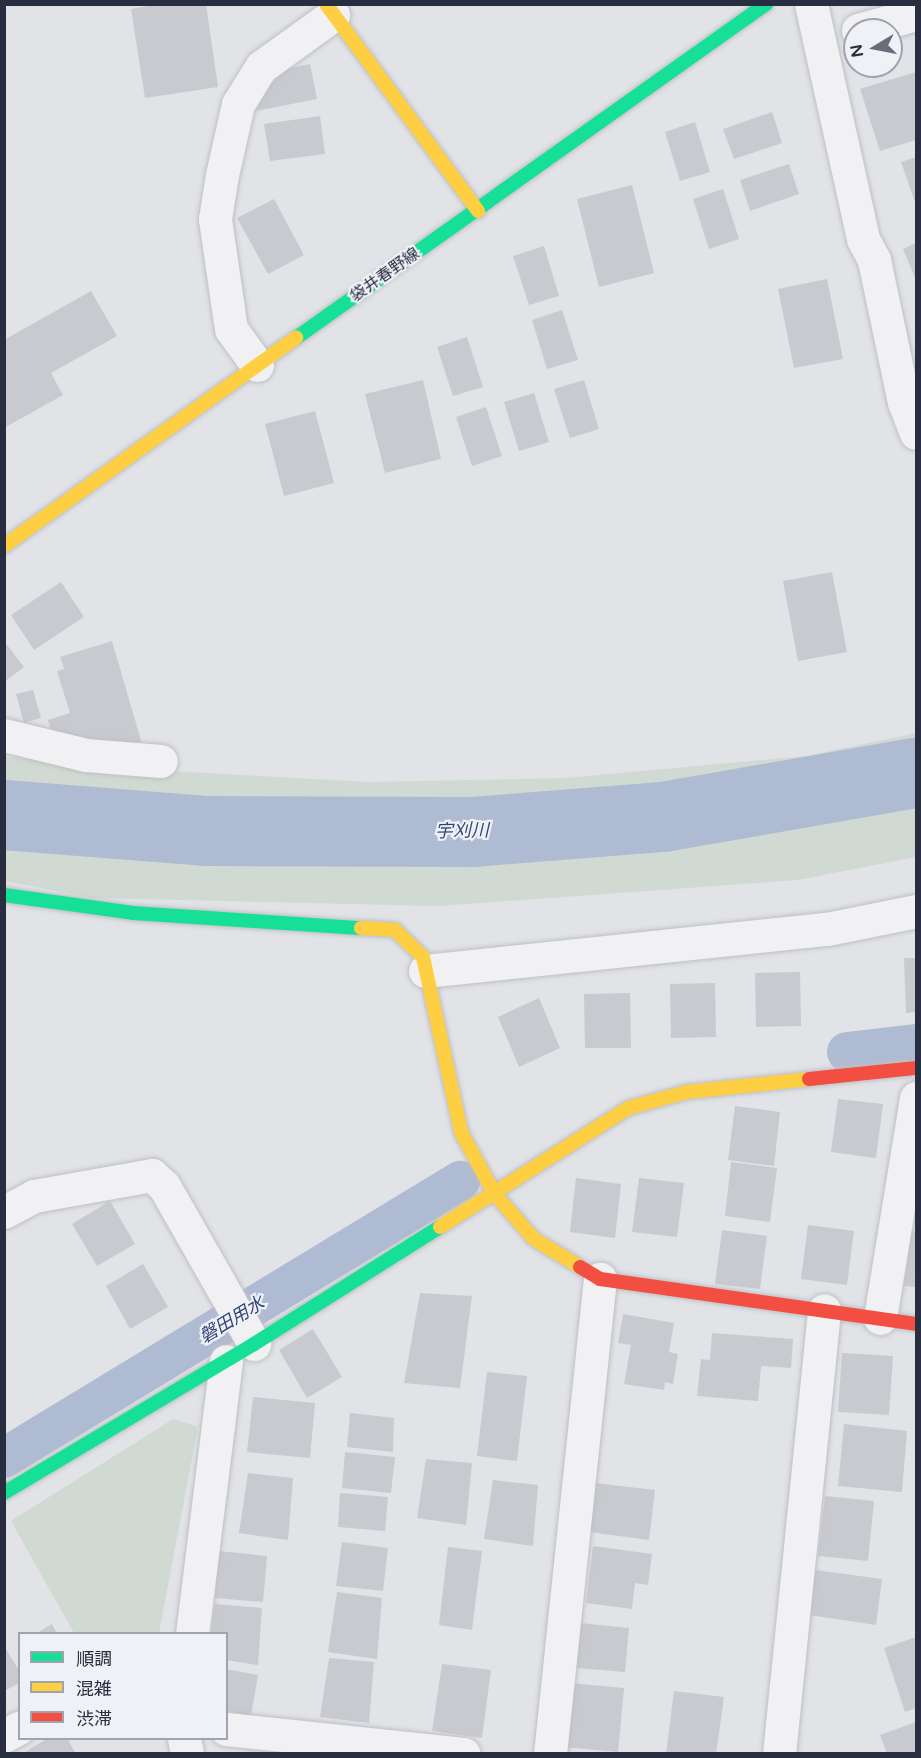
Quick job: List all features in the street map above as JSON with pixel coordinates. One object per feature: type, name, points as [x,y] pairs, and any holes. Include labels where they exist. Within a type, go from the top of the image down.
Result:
[{"type":"street","name":"袋井春野線","points":[[4,546],[257,365],[478,212],[765,4]]},
{"type":"street","points":[[811,4],[822,40],[863,239],[874,260],[904,402],[916,433]]},
{"type":"street","points":[[257,365],[231,328],[214,219],[222,175],[238,104],[261,67],[329,10],[478,212]]},
{"type":"street","points":[[901,18],[916,14]]},
{"type":"street","points":[[822,40],[843,34]]},
{"type":"street","points":[[4,735],[86,755],[161,760]]},
{"type":"street","points":[[4,895],[133,913],[395,930],[423,957],[461,1132],[494,1193],[534,1239],[600,1279],[916,1324]]},
{"type":"street","points":[[426,971],[827,929],[916,911]]},
{"type":"street","points":[[192,1632],[226,1361],[243,1325],[494,1193],[628,1108],[687,1092],[916,1068]]},
{"type":"street","points":[[880,1318],[916,1098]]},
{"type":"street","points":[[4,1212],[34,1196],[152,1175],[164,1186],[243,1325]]},
{"type":"street","points":[[550,1754],[600,1279]]},
{"type":"street","points":[[779,1754],[824,1310]]},
{"type":"street","points":[[4,1493],[226,1361]]},
{"type":"street","points":[[4,1736],[18,1729]]},
{"type":"street","points":[[228,1729],[464,1754]]},
{"type":"shaded area","points":[[916,733],[916,857],[798,880],[437,906],[93,898],[5,881],[4,757],[168,771],[369,782],[566,778],[806,756]]},
{"type":"shaded area","points":[[173,1419],[198,1427],[159,1632],[73,1632],[11,1521]]},
{"type":"building","points":[[159,4],[206,4],[218,87],[145,98],[131,9]]},
{"type":"building","points":[[310,64],[317,99],[256,111],[275,71]]},
{"type":"building","points":[[916,72],[916,140],[880,151],[860,89],[903,78],[903,76]]},
{"type":"building","points":[[772,112],[782,143],[734,159],[723,129]]},
{"type":"building","points":[[320,116],[325,154],[270,161],[264,124]]},
{"type":"building","points":[[695,122],[710,172],[680,181],[665,132]]},
{"type":"building","points":[[916,157],[916,205],[901,162]]},
{"type":"building","points":[[789,164],[799,194],[750,211],[740,180]]},
{"type":"building","points":[[632,185],[654,273],[599,287],[577,199]]},
{"type":"building","points":[[723,189],[739,239],[709,249],[693,199]]},
{"type":"building","points":[[274,199],[304,255],[268,274],[237,218]]},
{"type":"building","points":[[916,243],[916,280],[903,249]]},
{"type":"building","points":[[544,246],[559,296],[529,305],[513,256]]},
{"type":"building","points":[[827,279],[843,359],[794,368],[778,289]]},
{"type":"building","points":[[91,291],[117,336],[51,373],[63,395],[4,428],[4,340]]},
{"type":"building","points":[[562,310],[578,360],[547,369],[532,320]]},
{"type":"building","points":[[467,337],[483,387],[453,396],[437,347]]},
{"type":"building","points":[[423,380],[441,459],[385,473],[365,394]]},
{"type":"building","points":[[584,380],[599,429],[570,438],[554,389]]},
{"type":"building","points":[[534,393],[549,442],[519,451],[504,402]]},
{"type":"building","points":[[486,407],[502,456],[472,466],[456,417]]},
{"type":"building","points":[[315,411],[334,483],[284,496],[265,424]]},
{"type":"building","points":[[832,572],[847,652],[798,661],[783,581]]},
{"type":"building","points":[[61,582],[84,617],[34,650],[11,615]]},
{"type":"building","points":[[4,641],[24,667],[4,682]]},
{"type":"building","points":[[112,641],[142,744],[53,738],[48,720],[70,713],[57,671],[64,669],[60,657]]},
{"type":"building","points":[[33,690],[41,718],[24,723],[16,694]]},
{"type":"building","points":[[904,958],[916,958],[916,1012],[906,1013]]},
{"type":"building","points":[[800,972],[801,1026],[756,1027],[755,973]]},
{"type":"building","points":[[715,983],[716,1037],[671,1038],[670,984]]},
{"type":"building","points":[[630,993],[631,1048],[585,1048],[584,994]]},
{"type":"building","points":[[539,998],[560,1048],[519,1067],[498,1017]]},
{"type":"building","points":[[838,1099],[883,1104],[876,1158],[831,1152]]},
{"type":"building","points":[[735,1106],[780,1112],[774,1166],[728,1160]]},
{"type":"building","points":[[731,1162],[777,1168],[770,1222],[725,1216]]},
{"type":"building","points":[[576,1178],[621,1184],[615,1238],[570,1232]]},
{"type":"building","points":[[639,1178],[684,1183],[677,1237],[632,1232]]},
{"type":"building","points":[[110,1201],[135,1244],[97,1266],[72,1224]]},
{"type":"building","points":[[808,1225],[854,1231],[847,1285],[801,1279]]},
{"type":"building","points":[[722,1230],[767,1236],[760,1289],[715,1284]]},
{"type":"building","points":[[911,1231],[916,1232],[916,1287],[904,1286]]},
{"type":"building","points":[[143,1264],[168,1307],[130,1329],[106,1286]]},
{"type":"building","points":[[420,1293],[472,1296],[460,1388],[404,1383]]},
{"type":"building","points":[[623,1314],[674,1323],[669,1352],[678,1354],[673,1384],[665,1382],[664,1390],[624,1384],[631,1345],[618,1343]]},
{"type":"building","points":[[313,1329],[342,1377],[307,1398],[279,1350]]},
{"type":"building","points":[[712,1333],[793,1339],[791,1368],[761,1366],[758,1401],[697,1396],[701,1359],[710,1360]]},
{"type":"building","points":[[842,1353],[893,1356],[889,1415],[838,1412]]},
{"type":"building","points":[[487,1372],[527,1376],[517,1461],[477,1456]]},
{"type":"building","points":[[253,1397],[315,1403],[310,1458],[247,1452]]},
{"type":"building","points":[[350,1413],[394,1418],[393,1452],[347,1447]]},
{"type":"building","points":[[844,1424],[907,1431],[902,1492],[838,1486]]},
{"type":"building","points":[[345,1452],[395,1457],[391,1493],[342,1488]]},
{"type":"building","points":[[426,1459],[472,1463],[466,1525],[417,1518]]},
{"type":"building","points":[[248,1473],[293,1478],[288,1540],[239,1533]]},
{"type":"building","points":[[493,1480],[538,1485],[533,1546],[484,1539]]},
{"type":"building","points":[[595,1483],[655,1490],[649,1540],[589,1532]]},
{"type":"building","points":[[340,1493],[388,1497],[385,1531],[338,1527]]},
{"type":"building","points":[[825,1496],[874,1501],[868,1561],[818,1556]]},
{"type":"building","points":[[342,1542],[388,1548],[383,1591],[336,1586]]},
{"type":"building","points":[[593,1546],[652,1554],[648,1585],[635,1583],[632,1609],[586,1603]]},
{"type":"building","points":[[448,1547],[482,1551],[472,1630],[439,1625]]},
{"type":"building","points":[[219,1551],[267,1556],[263,1602],[215,1598]]},
{"type":"building","points":[[815,1570],[882,1579],[876,1625],[809,1615]]},
{"type":"building","points":[[337,1592],[382,1598],[377,1659],[328,1652]]},
{"type":"building","points":[[215,1604],[262,1608],[258,1665],[228,1660],[228,1632],[211,1632]]},
{"type":"building","points":[[581,1623],[629,1628],[625,1672],[577,1668]]},
{"type":"building","points":[[52,1624],[56,1632],[38,1632]]},
{"type":"building","points":[[916,1637],[916,1708],[905,1712],[884,1648]]},
{"type":"building","points":[[4,1646],[18,1669],[18,1684],[4,1691]]},
{"type":"building","points":[[329,1658],[374,1662],[369,1723],[320,1717]]},
{"type":"building","points":[[442,1664],[491,1670],[482,1738],[432,1731]]},
{"type":"building","points":[[228,1669],[258,1675],[251,1716],[228,1711]]},
{"type":"building","points":[[569,1683],[624,1688],[618,1752],[564,1747]]},
{"type":"building","points":[[674,1691],[724,1697],[716,1754],[666,1754]]},
{"type":"building","points":[[916,1722],[916,1754],[887,1754],[880,1735]]},
{"type":"building","points":[[45,1740],[68,1740],[76,1754],[22,1754]]},
{"type":"waterway","name":"宇刈川","points":[[4,815],[208,831],[472,832],[663,817],[916,773]]},
{"type":"waterway","name":"磐田用水","points":[[847,1052],[916,1044]]},
{"type":"waterway","name":"磐田用水","points":[[4,1458],[460,1181]]},
{"type":"traffic: fast","points":[[296,338],[766,4]]},
{"type":"traffic: fast","points":[[4,895],[133,913],[361,928]]},
{"type":"traffic: fast","points":[[4,1493],[254,1344],[440,1227]]},
{"type":"traffic: slow","points":[[326,4],[478,211]]},
{"type":"traffic: slow","points":[[4,546],[296,338]]},
{"type":"traffic: slow","points":[[361,928],[395,930],[423,957],[461,1132],[494,1193],[534,1239],[580,1267]]},
{"type":"traffic: slow","points":[[440,1227],[628,1108],[687,1092],[809,1079]]},
{"type":"traffic: jam","points":[[809,1079],[916,1068]]},
{"type":"traffic: jam","points":[[580,1267],[600,1279],[916,1324]]}]
